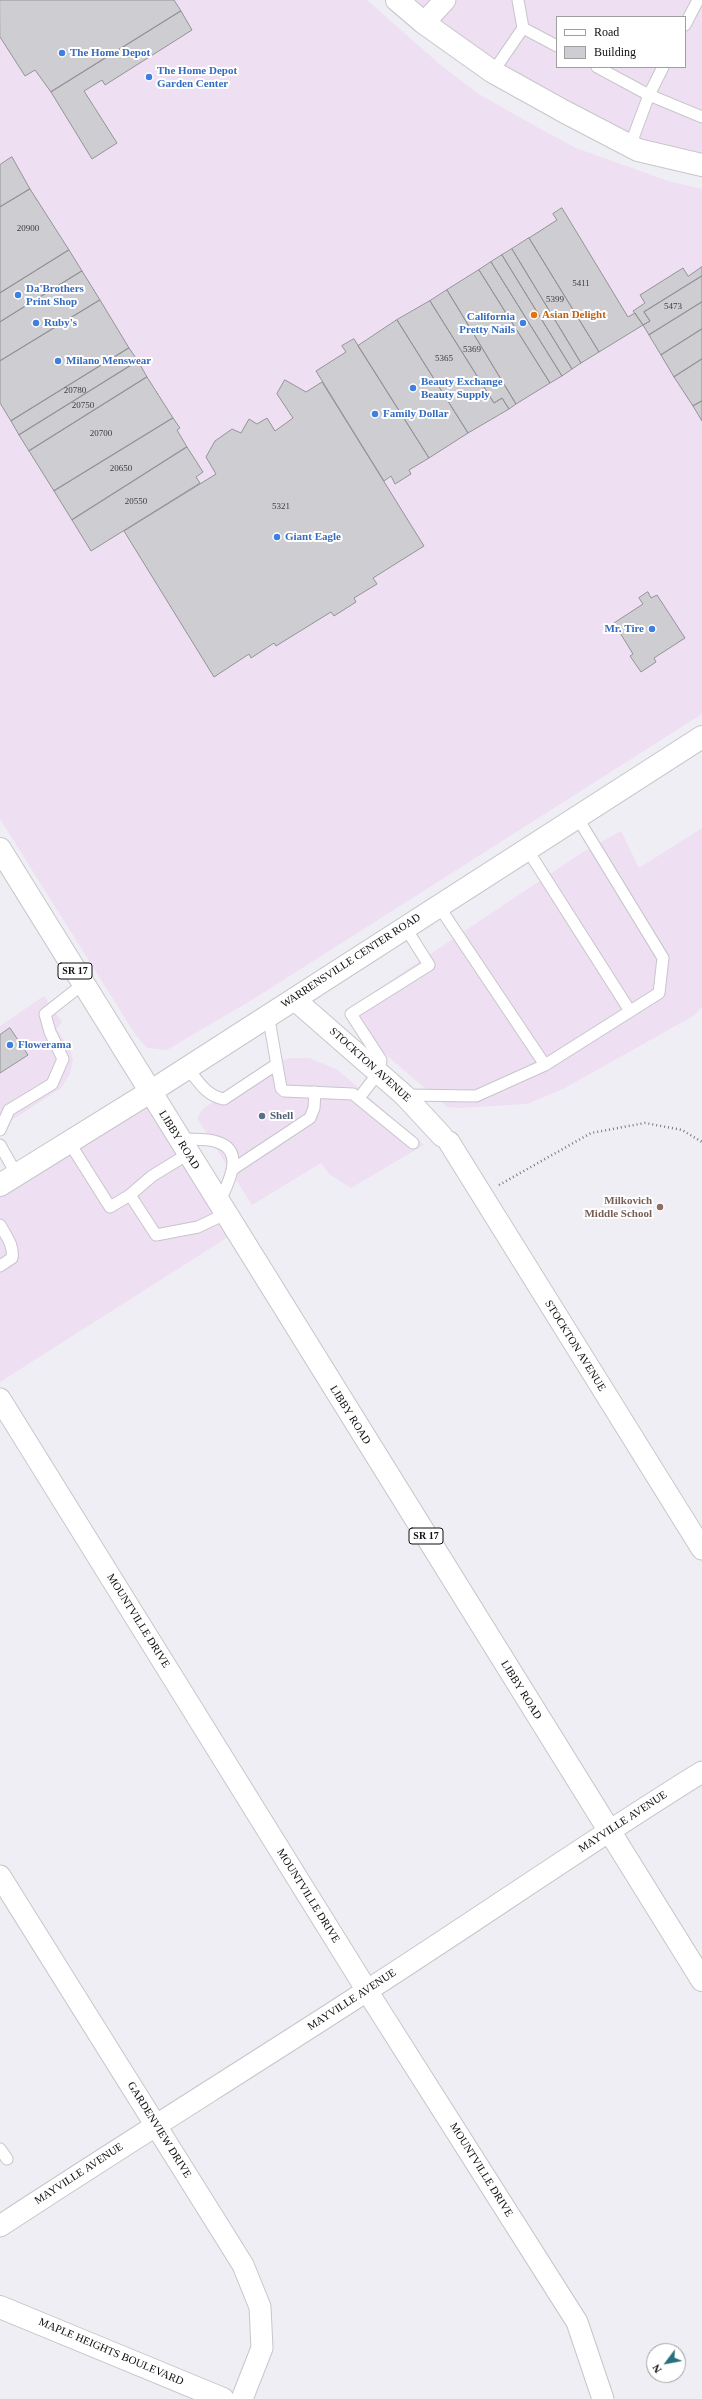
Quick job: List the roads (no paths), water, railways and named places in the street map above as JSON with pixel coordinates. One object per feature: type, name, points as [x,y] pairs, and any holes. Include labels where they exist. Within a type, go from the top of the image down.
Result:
[{"type":"main road","points":[[398,0],[424,24],[493,72],[638,150],[702,165]]},
{"type":"main road","name":"WARRENSVILLE CENTER ROAD","points":[[8,1180],[150,1092],[268,1014],[294,999],[438,905],[702,737]]},
{"type":"main road","name":"LIBBY ROAD","points":[[0,849],[222,1209],[702,1980]]},
{"type":"main road","name":"MAPLE HEIGHTS BOULEVARD","points":[[0,2306],[222,2399]]},
{"type":"street","points":[[424,24],[445,0]]},
{"type":"street","name":"STOCKTON AVENUE","points":[[294,999],[404,1095],[445,1139],[702,1549]]},
{"type":"street","name":"MOUNTVILLE DRIVE","points":[[0,1399],[367,1991],[577,2322],[603,2399]]},
{"type":"street","name":"MAYVILLE AVENUE","points":[[0,2226],[155,2124],[367,1991],[608,1830],[702,1772]]},
{"type":"street","name":"GARDENVIEW DRIVE","points":[[0,1876],[243,2265],[260,2307],[262,2348],[242,2399]]},
{"type":"lane","points":[[493,72],[524,28],[518,0]]},
{"type":"lane","points":[[686,23],[698,0]]},
{"type":"lane","points":[[524,28],[556,45]]},
{"type":"lane","points":[[599,68],[649,95],[702,117]]},
{"type":"lane","points":[[630,146],[649,95],[662,68]]},
{"type":"lane","points":[[404,1095],[476,1096],[544,1065],[658,993],[663,958],[577,816]]},
{"type":"lane","points":[[527,849],[630,1012]]},
{"type":"lane","points":[[438,905],[544,1065]]},
{"type":"lane","points":[[359,1098],[379,1072],[381,1060],[351,1014],[429,965],[405,927]]},
{"type":"lane","points":[[0,1130],[9,1110],[52,1084],[63,1059],[50,1032],[45,1014],[83,984]]},
{"type":"lane","points":[[268,1014],[281,1088],[284,1091],[348,1093],[359,1098],[413,1143]]},
{"type":"lane","points":[[187,1067],[207,1091],[217,1098],[224,1099],[277,1064]]},
{"type":"lane","points":[[233,1169],[310,1118],[314,1108],[315,1092]]},
{"type":"lane","points":[[69,1142],[110,1207],[130,1195],[184,1147],[216,1141],[223,1144],[230,1151],[233,1159],[233,1169],[222,1209],[198,1227],[156,1235],[130,1195]]},
{"type":"lane","points":[[0,1145],[8,1180]]},
{"type":"lane","points":[[0,1226],[12,1247],[13,1252],[12,1258],[0,1266]]},
{"type":"lane","points":[[0,2149],[7,2159]]},
{"type":"place","name":"The Home Depot","points":[[62,53]]},
{"type":"place","name":"The Home Depot Garden Center","points":[[149,77]]},
{"type":"place","name":"Da'Brothers Print Shop","points":[[18,295]]},
{"type":"place","name":"Asian Delight","points":[[534,315]]},
{"type":"place","name":"Ruby's","points":[[36,323]]},
{"type":"place","name":"California Pretty Nails","points":[[523,323]]},
{"type":"place","name":"Milano Menswear","points":[[58,361]]},
{"type":"place","name":"Beauty Exchange Beauty Supply","points":[[413,388]]},
{"type":"place","name":"Family Dollar","points":[[375,414]]},
{"type":"place","name":"Giant Eagle","points":[[277,537]]},
{"type":"place","name":"Mr. Tire","points":[[652,629]]},
{"type":"place","name":"Flowerama","points":[[10,1045]]},
{"type":"place","name":"Shell","points":[[262,1116]]},
{"type":"place","name":"Milkovich Middle School","points":[[660,1207]]}]
